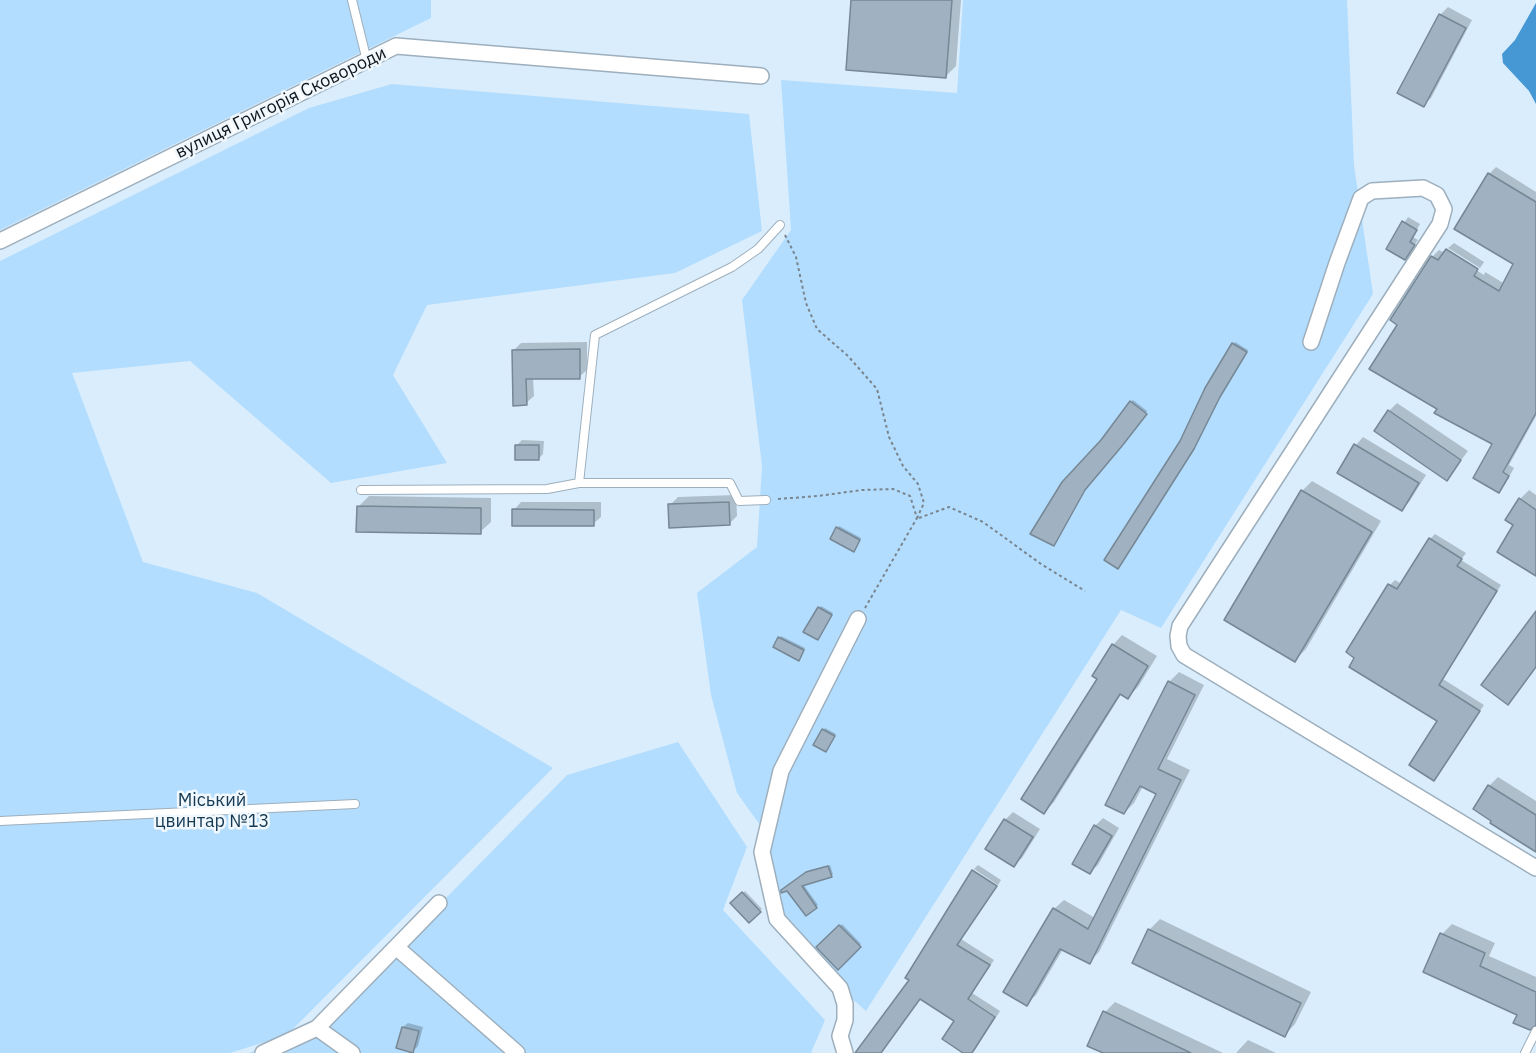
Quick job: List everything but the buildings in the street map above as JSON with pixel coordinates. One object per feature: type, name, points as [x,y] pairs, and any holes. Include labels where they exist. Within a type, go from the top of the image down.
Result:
[{"type":"street","name":"вулиця Григорія Сковороди","points":[[0,241],[396,46],[760,76]]},
{"type":"street","points":[[1311,342],[1336,263],[1361,198],[1372,191],[1422,188],[1437,195],[1444,209],[1440,224],[1180,626],[1179,646],[1184,655],[1536,868]]},
{"type":"street","points":[[845,1053],[840,1036],[845,1020],[845,1004],[840,988],[777,919],[762,852],[781,771],[858,619]]},
{"type":"street","points":[[263,1053],[318,1028],[439,903]]},
{"type":"street","points":[[396,947],[517,1053]]},
{"type":"street","points":[[318,1028],[352,1053]]},
{"type":"lane","points":[[352,0],[367,61]]},
{"type":"lane","points":[[579,483],[596,335],[732,267],[784,227]]},
{"type":"lane","points":[[361,490],[547,489],[579,483],[730,483],[739,501],[766,500]]},
{"type":"lane","points":[[0,821],[355,804]]},
{"type":"lane","points":[[1527,1053],[1536,1031]]},
{"type":"path","points":[[784,227],[787,242],[796,257],[806,303],[817,329],[848,356],[877,389],[889,437],[903,466],[918,484],[924,503],[858,619]]},
{"type":"path","points":[[766,500],[893,489],[910,496],[917,518]]},
{"type":"path","points":[[917,518],[949,507],[983,522],[1041,564],[1085,591]]},
{"type":"green space","points":[[0,0],[431,0],[431,18],[0,230]]},
{"type":"green space","points":[[963,0],[1347,0],[1354,165],[1373,294],[1161,628],[1121,610],[866,1011],[785,940],[760,825],[737,793],[711,695],[697,593],[757,547],[762,466],[742,300],[791,230],[781,80],[957,93]]},
{"type":"green space","name":"Міський цвинтар №13","points":[[392,84],[749,114],[762,231],[675,273],[427,305],[393,375],[447,463],[331,483],[190,361],[72,373],[143,562],[257,593],[553,768],[287,1035],[230,1053],[0,1053],[0,261],[309,108]]},
{"type":"green space","points":[[678,742],[747,847],[723,910],[825,1020],[811,1053],[249,1053],[318,1028],[567,775]]},
{"type":"water","points":[[1536,3],[1536,104],[1529,91],[1503,63],[1502,54],[1515,40]]}]
